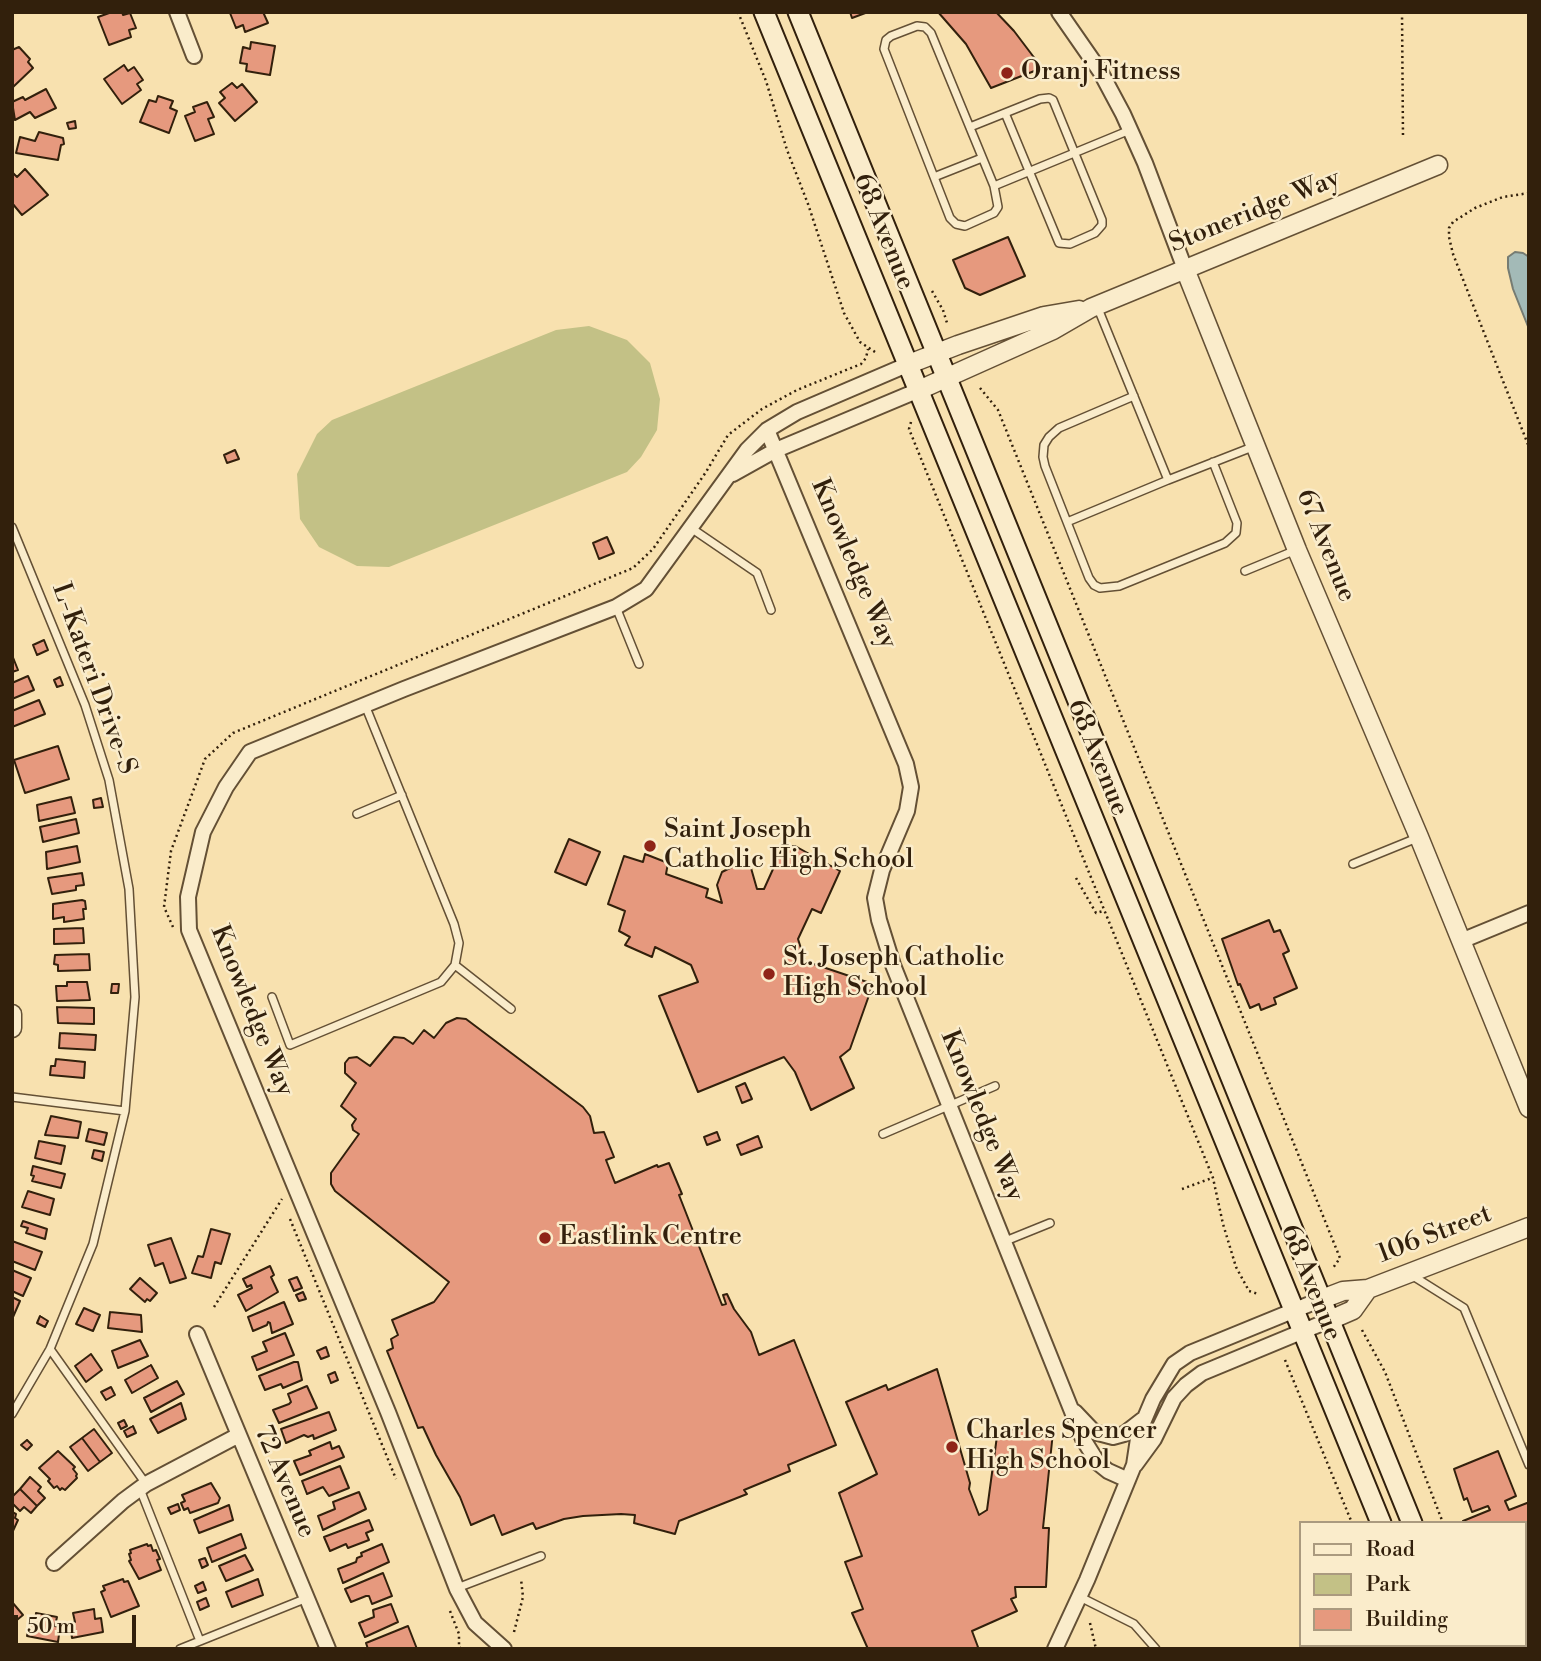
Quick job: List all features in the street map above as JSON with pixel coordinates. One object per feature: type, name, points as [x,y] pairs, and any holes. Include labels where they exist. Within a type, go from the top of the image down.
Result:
[{"type":"main road","name":"68 Avenue","points":[[764,12],[1380,1521]]},
{"type":"main road","name":"68 Avenue","points":[[798,12],[1411,1521]]},
{"type":"street","points":[[177,12],[194,56]]},
{"type":"street","name":"67 Avenue","points":[[1059,12],[1100,71],[1130,130],[1297,550],[1419,837],[1529,1108]]},
{"type":"street","name":"Stoneridge Way","points":[[948,377],[1053,330],[1094,307],[1438,165]]},
{"type":"street","name":"Stoneridge Way","points":[[938,353],[1044,316],[1094,307]]},
{"type":"street","name":"Knowledge Way","points":[[494,1647],[475,1623],[457,1589],[388,1412],[189,930],[188,897],[203,832],[226,787],[250,752],[616,607],[646,589],[747,450],[768,430],[797,412],[938,353]]},
{"type":"street","name":"Knowledge Way","points":[[729,476],[776,450],[948,377]]},
{"type":"street","name":"Knowledge Way","points":[[768,430],[906,764],[911,787],[907,811],[882,870],[876,898],[879,920],[893,965],[1083,1439],[1098,1463],[1128,1480]]},
{"type":"street","points":[[1461,941],[1529,913]]},
{"type":"street","points":[[12,1014],[12,1028]]},
{"type":"street","name":"106 Street","points":[[1330,1320],[1353,1310],[1368,1289],[1529,1227]]},
{"type":"street","points":[[1322,1299],[1343,1291],[1368,1289]]},
{"type":"street","name":"Knowledge Way","points":[[1055,1649],[1080,1597],[1134,1465],[1139,1432],[1145,1417],[1174,1364],[1190,1353],[1322,1299]]},
{"type":"street","name":"Knowledge Way","points":[[1134,1465],[1154,1439],[1174,1398],[1202,1373],[1330,1320]]},
{"type":"street","name":"72 Avenue","points":[[197,1334],[237,1436],[328,1649]]},
{"type":"street","name":"Knowledge Way","points":[[1069,1406],[1094,1432],[1114,1437],[1124,1434],[1145,1417]]},
{"type":"street","points":[[54,1563],[143,1486],[237,1436]]},
{"type":"lane","points":[[917,26],[925,27],[931,33],[982,158],[994,186],[998,207],[994,213],[965,226],[950,218],[884,49],[886,40],[917,26]]},
{"type":"lane","points":[[970,127],[1005,113],[1040,99],[1053,100],[1102,225],[1096,233],[1064,245],[1057,239],[1005,113]]},
{"type":"lane","points":[[994,186],[1130,130]]},
{"type":"lane","points":[[934,177],[982,158]]},
{"type":"lane","points":[[1094,307],[1168,481]]},
{"type":"lane","points":[[1134,396],[1059,428],[1044,445],[1045,466],[1094,585],[1100,588],[1119,586],[1225,543],[1236,533],[1237,523],[1213,462]]},
{"type":"lane","points":[[1067,522],[1255,446]]},
{"type":"lane","name":"L-Kateri Drive-S","points":[[12,527],[85,705],[109,779],[130,889],[135,997],[125,1111],[93,1244],[50,1349],[12,1414]]},
{"type":"lane","points":[[691,528],[757,573],[771,610]]},
{"type":"lane","points":[[1245,571],[1297,550]]},
{"type":"lane","points":[[616,607],[639,664]]},
{"type":"lane","points":[[272,997],[290,1045],[441,982],[455,965],[459,943],[454,924],[365,705]]},
{"type":"lane","points":[[357,814],[402,795]]},
{"type":"lane","points":[[1353,864],[1419,837]]},
{"type":"lane","points":[[455,965],[511,1009]]},
{"type":"lane","points":[[883,1134],[995,1086]]},
{"type":"lane","points":[[12,1097],[125,1111]]},
{"type":"lane","points":[[1003,1242],[1050,1223]]},
{"type":"lane","points":[[1409,1273],[1464,1308],[1529,1465]]},
{"type":"lane","points":[[50,1349],[143,1486],[201,1641]]},
{"type":"lane","points":[[457,1589],[541,1556]]},
{"type":"lane","points":[[1080,1597],[1134,1624],[1156,1649]]},
{"type":"lane","points":[[180,1649],[307,1598]]},
{"type":"path","points":[[738,12],[766,81],[844,313],[860,342],[875,352]]},
{"type":"path","points":[[1402,12],[1403,138]]},
{"type":"path","points":[[1529,193],[1503,197],[1475,208],[1453,222],[1449,228],[1449,237],[1453,254],[1529,447]]},
{"type":"path","points":[[174,932],[164,907],[171,851],[205,759],[233,733],[633,568],[653,549],[728,435],[762,409],[797,390],[860,364],[866,358],[868,349]]},
{"type":"path","points":[[980,388],[998,411],[1335,1245],[1340,1258],[1333,1268]]},
{"type":"path","points":[[911,422],[909,429],[1213,1178],[1236,1267],[1249,1291],[1258,1294]]},
{"type":"path","points":[[1076,878],[1096,913],[1103,911]]},
{"type":"path","points":[[1182,1189],[1213,1178]]},
{"type":"path","points":[[214,1307],[282,1199]]},
{"type":"path","points":[[287,1212],[396,1480]]},
{"type":"path","points":[[1362,1331],[1385,1372],[1442,1521]]},
{"type":"path","points":[[1285,1360],[1351,1521]]},
{"type":"path","points":[[514,1632],[523,1597],[521,1578]]},
{"type":"path","points":[[448,1607],[459,1634],[459,1647],[462,1649]]},
{"type":"path","points":[[1090,1623],[1096,1649]]},
{"type":"green space","points":[[589,326],[627,340],[650,363],[660,399],[657,430],[641,457],[627,472],[389,567],[357,566],[319,547],[300,519],[297,474],[317,434],[332,420],[556,330]]},
{"type":"green space","points":[[1527,1596],[1529,1649],[1512,1649],[1527,1647]]},
{"type":"water","points":[[1515,252],[1529,257],[1529,329],[1513,289],[1508,268],[1508,257]]},
{"type":"building","points":[[122,12],[123,15],[130,13],[136,28],[129,30],[131,37],[109,45],[98,17]]},
{"type":"building","points":[[263,12],[268,23],[245,32],[243,25],[236,28],[230,13]]},
{"type":"building","points":[[850,12],[868,12],[852,18]]},
{"type":"building","points":[[938,12],[996,12],[1042,68],[991,88],[966,44]]},
{"type":"building","points":[[251,42],[275,46],[270,75],[246,71],[247,64],[240,63],[243,47],[250,49]]},
{"type":"building","points":[[19,47],[30,59],[28,62],[33,68],[12,88],[12,50]]},
{"type":"building","points":[[124,65],[128,71],[134,67],[143,80],[137,84],[141,90],[122,104],[104,79]]},
{"type":"building","points":[[232,83],[237,88],[242,84],[257,102],[235,121],[219,103],[225,98],[220,92]]},
{"type":"building","points":[[46,89],[56,108],[35,118],[30,112],[15,120],[12,102],[23,97],[25,100]]},
{"type":"building","points":[[158,96],[173,101],[170,108],[177,111],[169,133],[140,122],[149,100],[156,102]]},
{"type":"building","points":[[207,102],[214,117],[208,119],[214,134],[195,141],[185,116],[195,112],[193,107]]},
{"type":"building","points":[[75,121],[76,128],[69,129],[67,123]]},
{"type":"building","points":[[39,132],[63,138],[64,144],[61,145],[58,160],[16,153],[20,137],[35,141]]},
{"type":"building","points":[[25,169],[48,195],[22,215],[12,203],[12,172],[17,177]]},
{"type":"building","points":[[1008,237],[1025,276],[980,295],[965,288],[953,260]]},
{"type":"building","points":[[235,450],[239,459],[227,463],[224,455]]},
{"type":"building","points":[[607,537],[614,553],[599,559],[593,543]]},
{"type":"building","points":[[44,640],[48,650],[37,655],[33,645]]},
{"type":"building","points":[[12,655],[18,670],[12,672]]},
{"type":"building","points":[[28,676],[34,690],[12,699],[12,683]]},
{"type":"building","points":[[60,677],[63,685],[57,687],[54,680]]},
{"type":"building","points":[[39,700],[45,714],[12,727],[12,711]]},
{"type":"building","points":[[58,746],[69,779],[25,793],[14,760]]},
{"type":"building","points":[[71,797],[75,813],[39,821],[37,805]]},
{"type":"building","points":[[101,798],[103,807],[94,808],[93,800]]},
{"type":"building","points":[[76,819],[79,833],[43,842],[40,827]]},
{"type":"building","points":[[569,839],[600,852],[586,885],[555,872]]},
{"type":"building","points":[[77,846],[80,862],[47,869],[46,852]]},
{"type":"building","name":"St. Joseph Catholic High School","points":[[795,846],[840,871],[821,913],[812,909],[798,939],[805,961],[873,984],[850,1049],[840,1057],[854,1088],[811,1110],[795,1072],[784,1057],[698,1092],[659,996],[698,982],[691,965],[655,947],[652,957],[625,945],[630,937],[619,931],[625,911],[608,904],[624,856],[643,862],[645,854],[668,863],[666,874],[708,889],[706,897],[722,903],[717,885],[722,872],[736,865],[751,868],[757,889],[764,889],[783,847]]},
{"type":"building","points":[[82,873],[84,885],[76,886],[76,890],[52,894],[48,878]]},
{"type":"building","points":[[85,901],[86,909],[83,909],[84,919],[64,922],[64,917],[53,919],[53,904]]},
{"type":"building","points":[[1269,920],[1274,932],[1280,930],[1289,951],[1283,954],[1297,988],[1274,998],[1276,1004],[1261,1010],[1259,1004],[1250,1008],[1240,984],[1238,985],[1222,939]]},
{"type":"building","points":[[83,928],[84,943],[54,944],[54,929]]},
{"type":"building","points":[[89,954],[90,970],[58,971],[58,965],[54,964],[55,955]]},
{"type":"building","points":[[67,982],[87,982],[90,1000],[57,1001],[56,986],[67,986]]},
{"type":"building","points":[[112,984],[119,984],[118,993],[111,993]]},
{"type":"building","points":[[57,1007],[94,1008],[94,1024],[58,1023]]},
{"type":"building","name":"Eastlink Centre","points":[[457,1018],[466,1019],[583,1107],[590,1116],[594,1133],[604,1132],[614,1157],[606,1160],[615,1183],[657,1165],[658,1167],[669,1163],[722,1305],[726,1304],[723,1295],[727,1294],[751,1332],[759,1355],[794,1340],[836,1445],[788,1465],[790,1471],[744,1490],[747,1494],[679,1521],[675,1534],[634,1523],[635,1515],[621,1514],[564,1519],[536,1529],[533,1523],[502,1535],[494,1515],[471,1525],[460,1497],[423,1427],[418,1428],[387,1351],[393,1348],[391,1339],[398,1335],[392,1320],[434,1302],[449,1282],[335,1191],[331,1184],[331,1173],[359,1134],[353,1130],[352,1125],[356,1119],[341,1106],[356,1083],[345,1073],[345,1063],[349,1058],[357,1057],[370,1066],[394,1037],[404,1038],[413,1044],[424,1030],[434,1038],[446,1023]]},
{"type":"building","points":[[60,1033],[96,1035],[95,1050],[59,1048]]},
{"type":"building","points":[[56,1059],[85,1062],[84,1078],[50,1075],[51,1066],[55,1066]]},
{"type":"building","points":[[745,1083],[752,1099],[742,1103],[736,1087]]},
{"type":"building","points":[[51,1116],[81,1122],[78,1138],[45,1135]]},
{"type":"building","points":[[89,1129],[107,1133],[104,1145],[86,1141]]},
{"type":"building","points":[[717,1132],[720,1140],[707,1145],[704,1137]]},
{"type":"building","points":[[758,1136],[762,1147],[741,1155],[737,1145]]},
{"type":"building","points":[[39,1141],[65,1146],[61,1164],[35,1158]]},
{"type":"building","points":[[94,1150],[104,1152],[102,1161],[92,1158]]},
{"type":"building","points":[[33,1166],[65,1174],[61,1188],[32,1181]]},
{"type":"building","points":[[28,1191],[54,1199],[50,1215],[22,1207]]},
{"type":"building","points":[[23,1221],[47,1229],[45,1239],[26,1233],[28,1228],[21,1226]]},
{"type":"building","points":[[211,1229],[230,1234],[221,1264],[215,1262],[211,1278],[192,1273],[198,1256],[203,1257]]},
{"type":"building","points":[[171,1238],[186,1278],[170,1283],[163,1263],[155,1266],[148,1245]]},
{"type":"building","points":[[12,1241],[42,1252],[35,1270],[12,1261]]},
{"type":"building","points":[[270,1266],[274,1275],[271,1277],[278,1292],[246,1311],[238,1295],[252,1288],[251,1285],[247,1287],[243,1279]]},
{"type":"building","points":[[12,1270],[31,1278],[23,1296],[12,1291]]},
{"type":"building","points":[[297,1277],[302,1288],[294,1291],[289,1280]]},
{"type":"building","points":[[140,1278],[157,1293],[150,1301],[147,1299],[145,1302],[130,1289]]},
{"type":"building","points":[[303,1292],[306,1299],[299,1301],[296,1295]]},
{"type":"building","points":[[12,1297],[20,1301],[13,1317],[12,1317]]},
{"type":"building","points":[[284,1302],[293,1324],[272,1333],[268,1322],[253,1331],[248,1317]]},
{"type":"building","points":[[84,1308],[100,1315],[93,1331],[76,1324]]},
{"type":"building","points":[[110,1312],[141,1315],[142,1332],[108,1328]]},
{"type":"building","points":[[40,1316],[48,1321],[45,1327],[37,1323]]},
{"type":"building","points":[[285,1333],[294,1355],[257,1370],[252,1357],[267,1351],[263,1342]]},
{"type":"building","points":[[140,1340],[148,1356],[118,1368],[112,1351]]},
{"type":"building","points":[[326,1347],[329,1356],[321,1359],[317,1351]]},
{"type":"building","points":[[91,1354],[102,1370],[86,1382],[75,1366]]},
{"type":"building","points":[[298,1362],[302,1380],[283,1388],[281,1384],[265,1390],[259,1376]]},
{"type":"building","points":[[151,1365],[158,1378],[132,1393],[125,1380]]},
{"type":"building","name":"Charles Spencer High School","points":[[937,1369],[970,1483],[969,1489],[979,1515],[987,1510],[997,1436],[1004,1437],[1003,1429],[1053,1432],[1043,1528],[1049,1528],[1046,1587],[1015,1587],[1016,1597],[1011,1599],[1017,1611],[972,1631],[978,1647],[975,1649],[868,1649],[852,1613],[863,1609],[845,1562],[862,1556],[839,1493],[877,1474],[846,1402],[886,1385],[888,1390]]},
{"type":"building","points":[[335,1372],[338,1380],[331,1383],[328,1375]]},
{"type":"building","points":[[177,1381],[184,1394],[151,1412],[144,1398]]},
{"type":"building","points":[[307,1386],[317,1408],[279,1423],[273,1410],[291,1402],[288,1394]]},
{"type":"building","points":[[111,1387],[115,1395],[106,1400],[101,1392]]},
{"type":"building","points":[[181,1403],[186,1419],[158,1433],[150,1419]]},
{"type":"building","points":[[329,1412],[336,1430],[314,1439],[313,1435],[304,1435],[286,1443],[281,1429]]},
{"type":"building","points":[[124,1420],[127,1426],[121,1429],[118,1423]]},
{"type":"building","points":[[133,1426],[136,1433],[127,1437],[124,1431]]},
{"type":"building","points":[[94,1429],[112,1453],[100,1462],[82,1438]]},
{"type":"building","points":[[82,1438],[100,1462],[88,1471],[70,1447]]},
{"type":"building","points":[[27,1440],[32,1445],[27,1450],[21,1445]]},
{"type":"building","points":[[330,1442],[332,1449],[339,1446],[344,1457],[300,1475],[294,1461],[311,1455],[309,1451]]},
{"type":"building","points":[[58,1451],[75,1467],[73,1469],[77,1474],[77,1478],[65,1490],[60,1490],[57,1486],[54,1488],[48,1481],[50,1479],[39,1468]]},
{"type":"building","points":[[1498,1451],[1516,1496],[1505,1501],[1509,1510],[1529,1504],[1529,1571],[1527,1521],[1463,1521],[1490,1510],[1488,1506],[1472,1512],[1467,1498],[1464,1500],[1454,1469]]},
{"type":"building","points":[[340,1466],[349,1488],[329,1496],[323,1487],[307,1494],[302,1481]]},
{"type":"building","points":[[30,1477],[41,1487],[38,1491],[45,1498],[37,1506],[20,1489]]},
{"type":"building","points":[[211,1483],[220,1498],[218,1503],[190,1513],[188,1508],[184,1510],[181,1503],[185,1501],[182,1495]]},
{"type":"building","points":[[20,1489],[37,1506],[31,1513],[24,1507],[20,1511],[12,1503],[12,1497]]},
{"type":"building","points":[[359,1492],[366,1509],[323,1530],[318,1516],[335,1509],[333,1502]]},
{"type":"building","points":[[178,1504],[180,1510],[171,1514],[168,1508]]},
{"type":"building","points":[[229,1505],[233,1520],[199,1533],[194,1520]]},
{"type":"building","points":[[12,1512],[18,1520],[12,1533]]},
{"type":"building","points":[[369,1520],[373,1530],[366,1533],[369,1540],[348,1548],[346,1544],[330,1551],[324,1537]]},
{"type":"building","points":[[241,1534],[246,1548],[212,1562],[207,1548]]},
{"type":"building","points":[[382,1544],[389,1562],[343,1583],[338,1569],[356,1562],[357,1558],[362,1556],[361,1553]]},
{"type":"building","points":[[151,1545],[153,1551],[156,1550],[161,1570],[139,1579],[129,1561],[129,1554],[130,1550]]},
{"type":"building","points":[[245,1555],[253,1570],[226,1581],[219,1566]]},
{"type":"building","points":[[205,1558],[208,1565],[202,1568],[199,1560]]},
{"type":"building","points":[[383,1573],[392,1596],[372,1604],[369,1596],[351,1602],[345,1589]]},
{"type":"building","points":[[123,1579],[124,1582],[128,1581],[139,1606],[111,1617],[101,1592],[105,1590],[103,1586]]},
{"type":"building","points":[[258,1579],[263,1595],[232,1607],[226,1592]]},
{"type":"building","points":[[203,1582],[206,1590],[198,1593],[195,1586]]},
{"type":"building","points":[[206,1598],[209,1606],[200,1610],[197,1602]]},
{"type":"building","points":[[12,1602],[23,1615],[12,1624]]},
{"type":"building","points":[[391,1604],[398,1622],[365,1637],[359,1623],[374,1617],[373,1610]]},
{"type":"building","points":[[94,1609],[95,1619],[101,1618],[103,1632],[72,1638],[70,1623],[75,1622],[73,1613]]},
{"type":"building","points":[[36,1613],[57,1617],[55,1626],[60,1627],[58,1642],[27,1636],[30,1622],[35,1623]]},
{"type":"building","points":[[408,1626],[417,1649],[368,1649],[366,1643]]},
{"type":"place","name":"Oranj Fitness","points":[[1007,73]]},
{"type":"place","name":"Saint Joseph Catholic High School","points":[[650,846]]},
{"type":"place","name":"St. Joseph Catholic High School","points":[[769,974]]},
{"type":"place","name":"Eastlink Centre","points":[[545,1238]]},
{"type":"place","name":"Charles Spencer High School","points":[[952,1447]]}]
